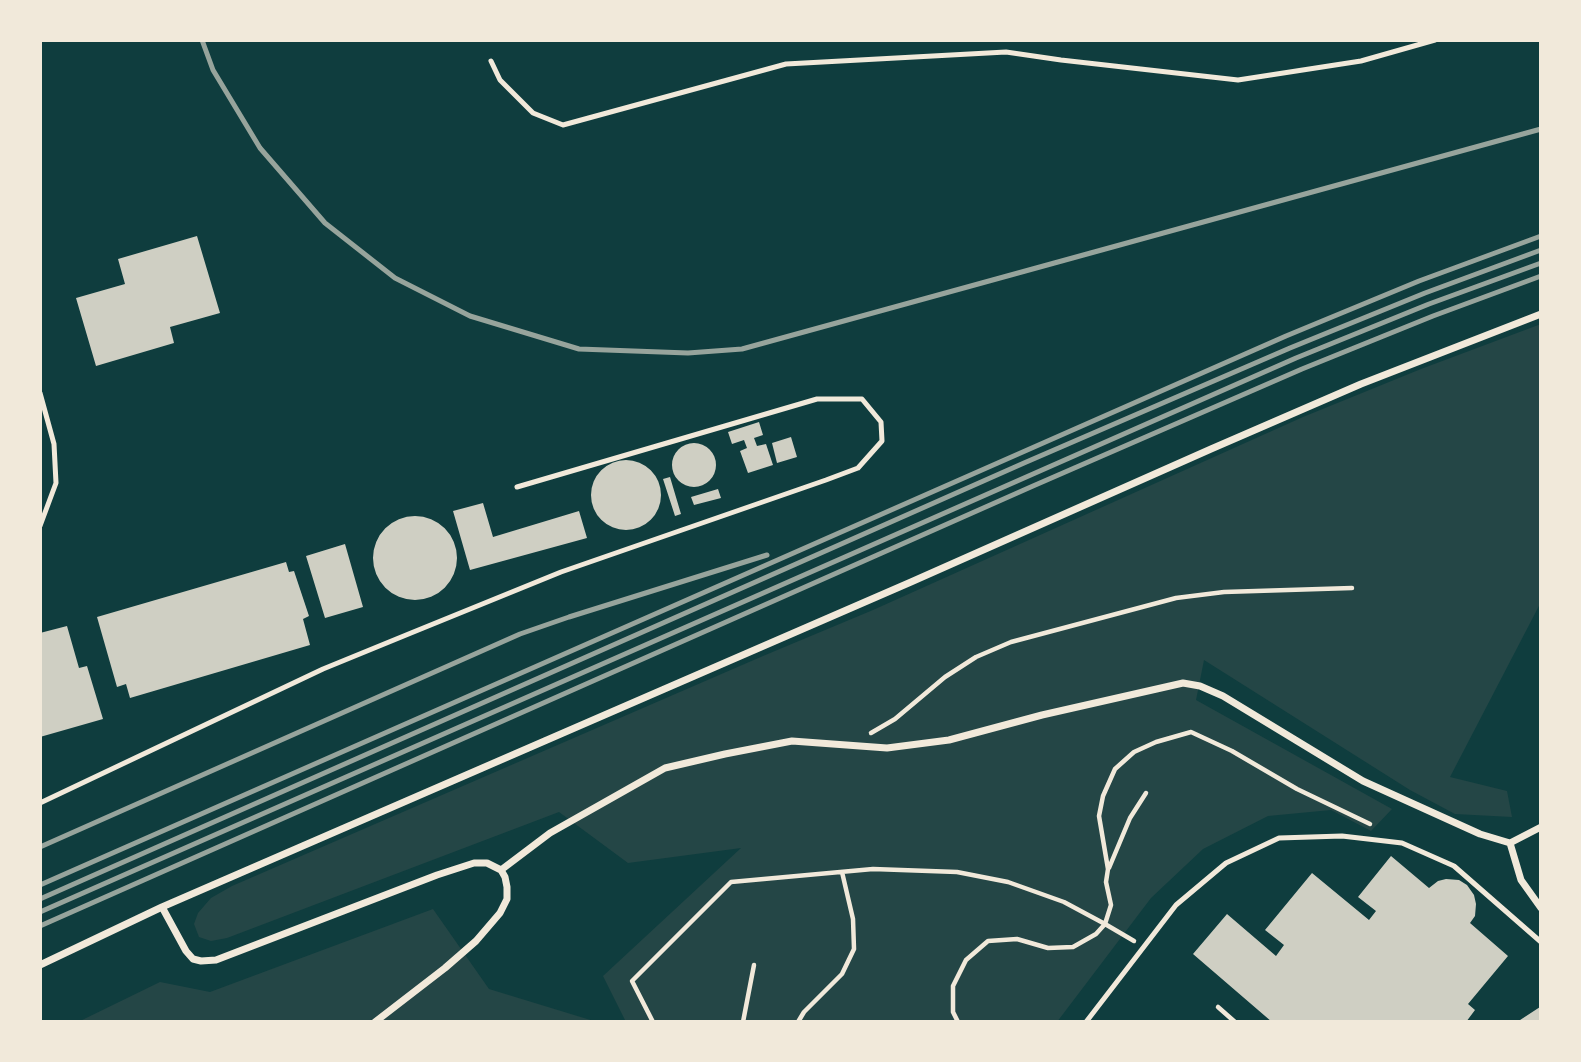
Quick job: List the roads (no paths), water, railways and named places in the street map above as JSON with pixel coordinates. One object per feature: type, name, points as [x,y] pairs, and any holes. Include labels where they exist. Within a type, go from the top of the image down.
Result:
[{"type":"street","points":[[40,965],[162,906],[899,588],[1362,384],[1541,314]]},
{"type":"street","points":[[500,870],[550,833],[664,768],[792,741],[887,748],[949,740],[1042,715],[1182,683],[1200,686],[1223,696],[1363,781],[1480,834],[1510,843],[1541,827]]},
{"type":"street","points":[[1510,843],[1521,880],[1541,908]]},
{"type":"street","points":[[162,906],[193,959],[216,960],[474,863],[487,863],[500,870],[505,877],[507,899],[500,913],[477,941],[375,1022]]},
{"type":"lane","points":[[491,61],[500,80],[533,113],[563,125],[786,64],[1006,52],[1238,80],[1361,61],[1435,40]]},
{"type":"lane","points":[[40,393],[54,444],[56,482],[40,526]]},
{"type":"lane","points":[[40,803],[323,669],[561,572],[858,468],[881,441],[881,422],[862,399],[817,399],[517,487]]},
{"type":"lane","points":[[1086,1022],[1176,905],[1226,863],[1279,838],[1342,836],[1402,843],[1454,866],[1541,942]]},
{"type":"railway","points":[[202,40],[213,70],[260,148],[325,223],[395,278],[470,316],[579,349],[688,353],[742,349],[1541,129]]},
{"type":"railway","points":[[40,885],[1286,336],[1419,281],[1541,236]]},
{"type":"railway","points":[[40,899],[1024,463],[1290,348],[1425,293],[1541,250]]},
{"type":"railway","points":[[40,912],[1296,358],[1429,304],[1541,263]]},
{"type":"railway","points":[[40,926],[1302,369],[1541,276]]},
{"type":"railway","points":[[40,847],[520,634],[767,555]]}]
